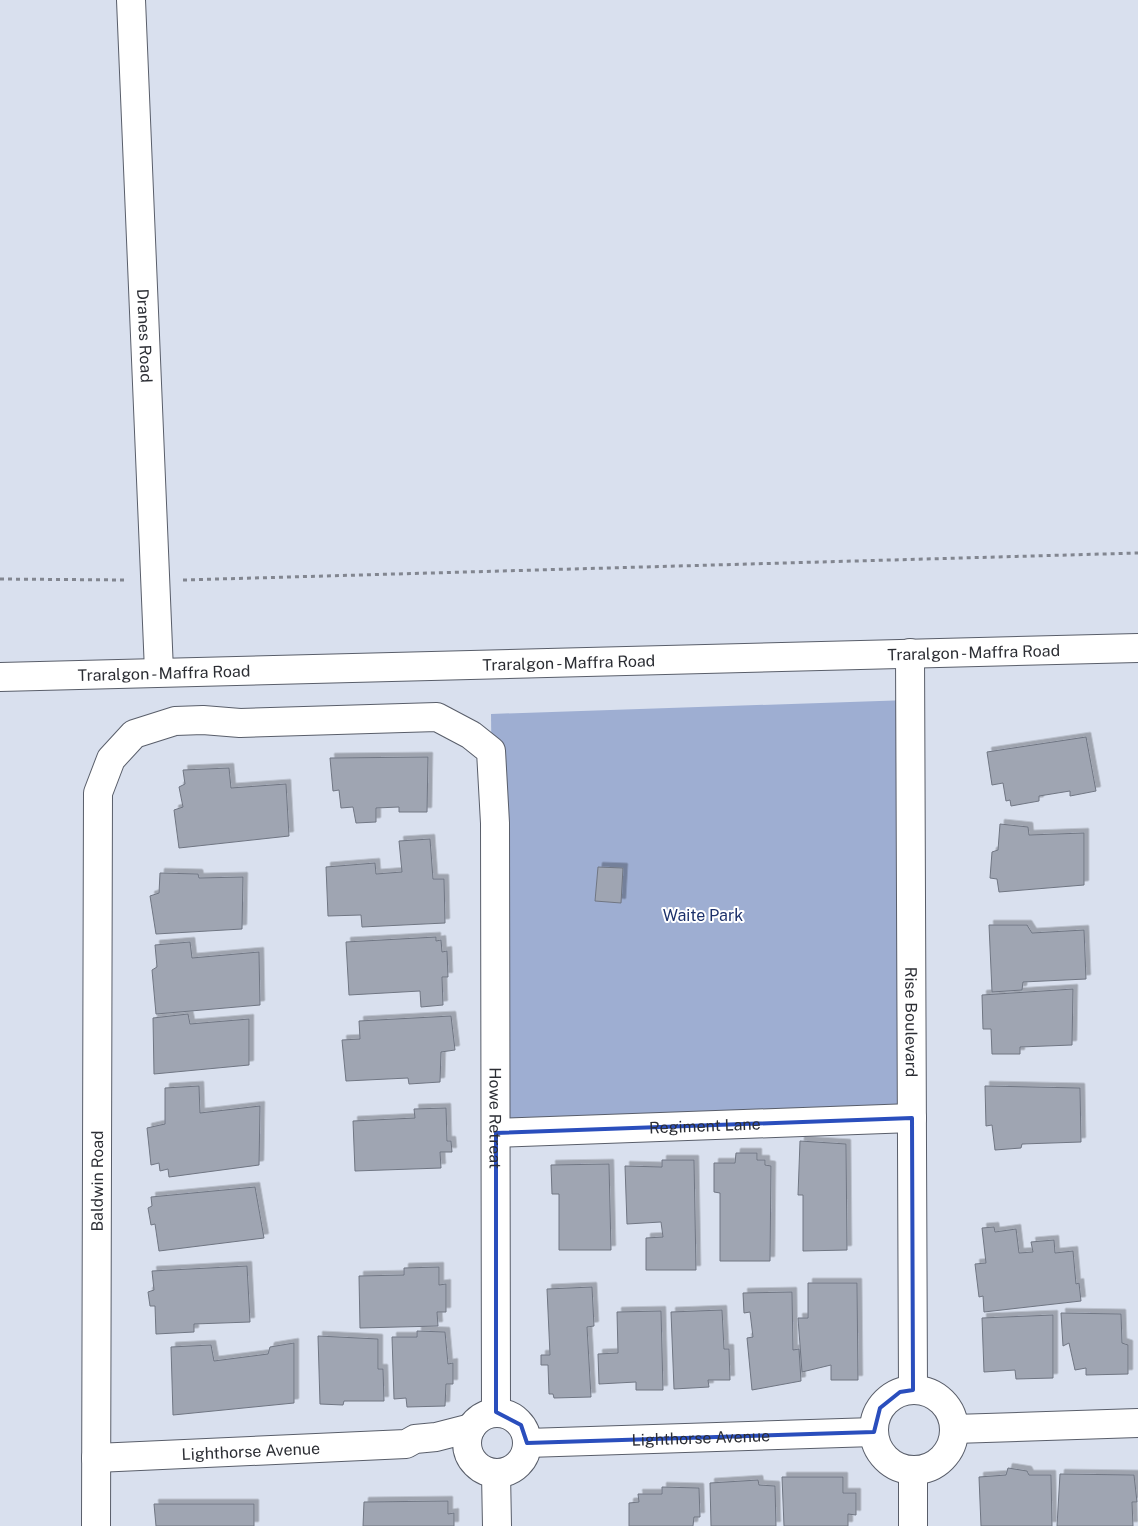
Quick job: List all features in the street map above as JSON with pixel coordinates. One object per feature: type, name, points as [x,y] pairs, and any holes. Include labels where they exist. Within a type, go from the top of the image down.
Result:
[{"type":"street","name":"Dranes Road","points":[[131,0],[159,672]]},
{"type":"street","name":"Traralgon - Maffra Road","points":[[0,676],[1138,648]]},
{"type":"street","name":"Rise Boulevard","points":[[910,653],[913,1390]]},
{"type":"street","name":"Howe Retreat","points":[[97,835],[98,793],[111,759],[134,734],[175,722],[203,720],[240,723],[437,717],[471,735],[491,751],[495,823],[496,1412]]},
{"type":"street","name":"Baldwin Road","points":[[96,1526],[97,835]]},
{"type":"street","name":"Regiment Lane","points":[[496,1132],[912,1118]]},
{"type":"street","points":[[913,1390],[925,1392],[936,1397],[946,1406],[952,1417],[954,1429],[952,1442],[946,1454],[937,1463],[926,1469],[913,1471],[901,1468],[881,1454],[874,1432],[875,1419],[880,1408],[900,1392],[913,1390]]},
{"type":"street","points":[[496,1412],[506,1414],[521,1425],[527,1443],[526,1452],[515,1468],[496,1473],[477,1466],[470,1458],[467,1438],[471,1428],[477,1420],[486,1414],[496,1412]]},
{"type":"street","points":[[954,1429],[1138,1423]]},
{"type":"street","name":"Lighthorse Avenue","points":[[96,1458],[406,1444],[415,1439],[436,1437],[471,1428]]},
{"type":"street","name":"Lighthorse Avenue","points":[[527,1443],[874,1432]]},
{"type":"street","name":"Lighthorse Avenue","points":[[406,1444],[415,1453],[434,1452],[470,1458]]},
{"type":"street","points":[[913,1471],[913,1526]]},
{"type":"street","points":[[496,1473],[497,1526]]},
{"type":"path","points":[[0,579],[155,580],[1138,552]]},
{"type":"highlighted area","points":[[912,1118],[913,1390],[900,1392],[880,1408],[874,1432],[527,1443],[521,1425],[496,1412],[496,1133]]},
{"type":"green space","name":"Waite Park","points":[[909,700],[912,1118],[496,1133],[491,714]]},
{"type":"building","points":[[1086,737],[1096,791],[1070,796],[1070,791],[1039,796],[1039,801],[1011,806],[1010,800],[1006,801],[1003,783],[992,785],[987,752]]},
{"type":"building","points":[[428,757],[427,812],[399,812],[399,807],[376,808],[376,822],[356,823],[353,807],[341,808],[339,790],[333,791],[330,758]]},
{"type":"building","points":[[229,768],[231,788],[286,784],[289,836],[179,848],[174,810],[183,807],[179,787],[185,784],[183,770]]},
{"type":"building","points":[[1000,824],[1028,827],[1029,835],[1084,833],[1084,885],[999,892],[997,879],[990,878],[992,852],[998,850]]},
{"type":"building","points":[[430,839],[433,879],[444,879],[445,923],[362,927],[361,915],[328,916],[326,867],[375,863],[376,874],[402,872],[399,841]]},
{"type":"building","points":[[598,867],[623,868],[621,903],[595,901]]},
{"type":"building","points":[[160,873],[198,874],[199,878],[243,877],[242,929],[156,934],[150,896],[159,893]]},
{"type":"building","points":[[989,925],[1027,925],[1032,933],[1084,930],[1086,979],[1023,982],[1022,990],[992,992]]},
{"type":"building","points":[[436,937],[436,941],[441,940],[442,952],[447,951],[448,977],[442,977],[443,1005],[421,1007],[420,991],[349,995],[346,942]]},
{"type":"building","points":[[190,942],[192,958],[259,952],[260,1005],[156,1014],[152,970],[157,967],[155,945]]},
{"type":"building","points":[[1073,989],[1072,1045],[1020,1047],[1020,1054],[992,1054],[991,1029],[983,1029],[982,995]]},
{"type":"building","points":[[188,1014],[190,1024],[249,1019],[249,1065],[154,1074],[153,1018]]},
{"type":"building","points":[[451,1016],[455,1050],[441,1052],[440,1082],[409,1084],[408,1078],[346,1081],[342,1040],[360,1039],[359,1021]]},
{"type":"building","points":[[199,1086],[200,1113],[260,1106],[259,1165],[169,1177],[168,1169],[160,1171],[159,1163],[151,1165],[147,1128],[165,1124],[165,1088]]},
{"type":"building","points":[[985,1086],[1080,1088],[1081,1142],[1022,1144],[1021,1148],[995,1150],[992,1125],[986,1126]]},
{"type":"building","points":[[446,1108],[447,1141],[451,1141],[452,1152],[440,1152],[441,1168],[355,1171],[353,1121],[415,1118],[414,1109]]},
{"type":"building","points":[[800,1141],[846,1144],[847,1250],[803,1251],[803,1195],[798,1195]]},
{"type":"building","points":[[736,1153],[757,1153],[757,1160],[765,1160],[765,1165],[771,1166],[770,1261],[720,1261],[720,1193],[714,1192],[714,1163],[735,1163]]},
{"type":"building","points":[[662,1160],[694,1160],[696,1270],[646,1270],[646,1238],[663,1237],[661,1222],[627,1224],[625,1166],[662,1167]]},
{"type":"building","points":[[609,1164],[611,1250],[559,1250],[559,1194],[552,1194],[551,1165]]},
{"type":"building","points":[[255,1187],[264,1238],[159,1251],[155,1224],[151,1225],[148,1208],[152,1206],[151,1197]]},
{"type":"building","points":[[994,1227],[995,1232],[1016,1229],[1019,1253],[1033,1252],[1031,1242],[1054,1240],[1055,1253],[1073,1251],[1076,1284],[1079,1283],[1081,1301],[984,1312],[983,1296],[979,1297],[975,1264],[986,1263],[982,1228]]},
{"type":"building","points":[[247,1266],[250,1322],[194,1324],[194,1332],[156,1334],[155,1306],[150,1306],[148,1292],[154,1290],[152,1271]]},
{"type":"building","points":[[439,1267],[439,1285],[446,1284],[446,1312],[437,1312],[438,1326],[360,1328],[359,1276],[404,1275],[404,1268]]},
{"type":"building","points":[[808,1283],[857,1283],[858,1380],[831,1380],[831,1365],[802,1372],[798,1318],[808,1318]]},
{"type":"building","points":[[592,1287],[594,1326],[587,1327],[591,1397],[554,1398],[553,1394],[549,1394],[548,1365],[541,1365],[541,1355],[550,1355],[547,1289]]},
{"type":"building","points":[[792,1292],[793,1350],[799,1349],[801,1381],[752,1390],[747,1338],[753,1337],[750,1312],[744,1313],[743,1293]]},
{"type":"building","points":[[722,1310],[724,1349],[729,1349],[730,1380],[708,1380],[709,1387],[674,1389],[671,1312]]},
{"type":"building","points":[[661,1311],[663,1390],[636,1390],[636,1382],[599,1384],[598,1354],[618,1353],[617,1312]]},
{"type":"building","points":[[1061,1313],[1121,1314],[1122,1343],[1128,1345],[1128,1374],[1086,1375],[1086,1368],[1075,1370],[1069,1343],[1063,1346]]},
{"type":"building","points":[[1053,1315],[1053,1378],[1016,1379],[1015,1370],[984,1372],[982,1318]]},
{"type":"building","points":[[417,1331],[445,1332],[448,1364],[453,1363],[453,1384],[446,1384],[445,1406],[407,1407],[406,1398],[394,1399],[392,1337],[417,1337]]},
{"type":"building","points":[[318,1336],[378,1339],[378,1369],[383,1369],[384,1401],[344,1401],[343,1405],[320,1404]]},
{"type":"building","points":[[294,1343],[294,1403],[173,1415],[171,1347],[211,1345],[214,1361],[268,1354],[270,1347]]},
{"type":"building","points":[[1008,1468],[1027,1471],[1029,1475],[1051,1475],[1052,1526],[981,1526],[979,1477],[1006,1475]]},
{"type":"building","points":[[1060,1474],[1134,1475],[1137,1502],[1132,1502],[1133,1526],[1057,1526]]},
{"type":"building","points":[[782,1477],[843,1477],[843,1493],[856,1493],[856,1515],[848,1514],[848,1526],[784,1526]]},
{"type":"building","points":[[758,1480],[759,1485],[775,1486],[776,1526],[711,1526],[710,1483]]},
{"type":"building","points":[[662,1487],[699,1488],[700,1517],[694,1517],[693,1526],[629,1526],[629,1503],[639,1502],[638,1494],[662,1494]]},
{"type":"building","points":[[448,1501],[448,1514],[454,1513],[454,1526],[363,1526],[364,1502]]},
{"type":"building","points":[[154,1504],[254,1504],[254,1526],[156,1526]]}]
